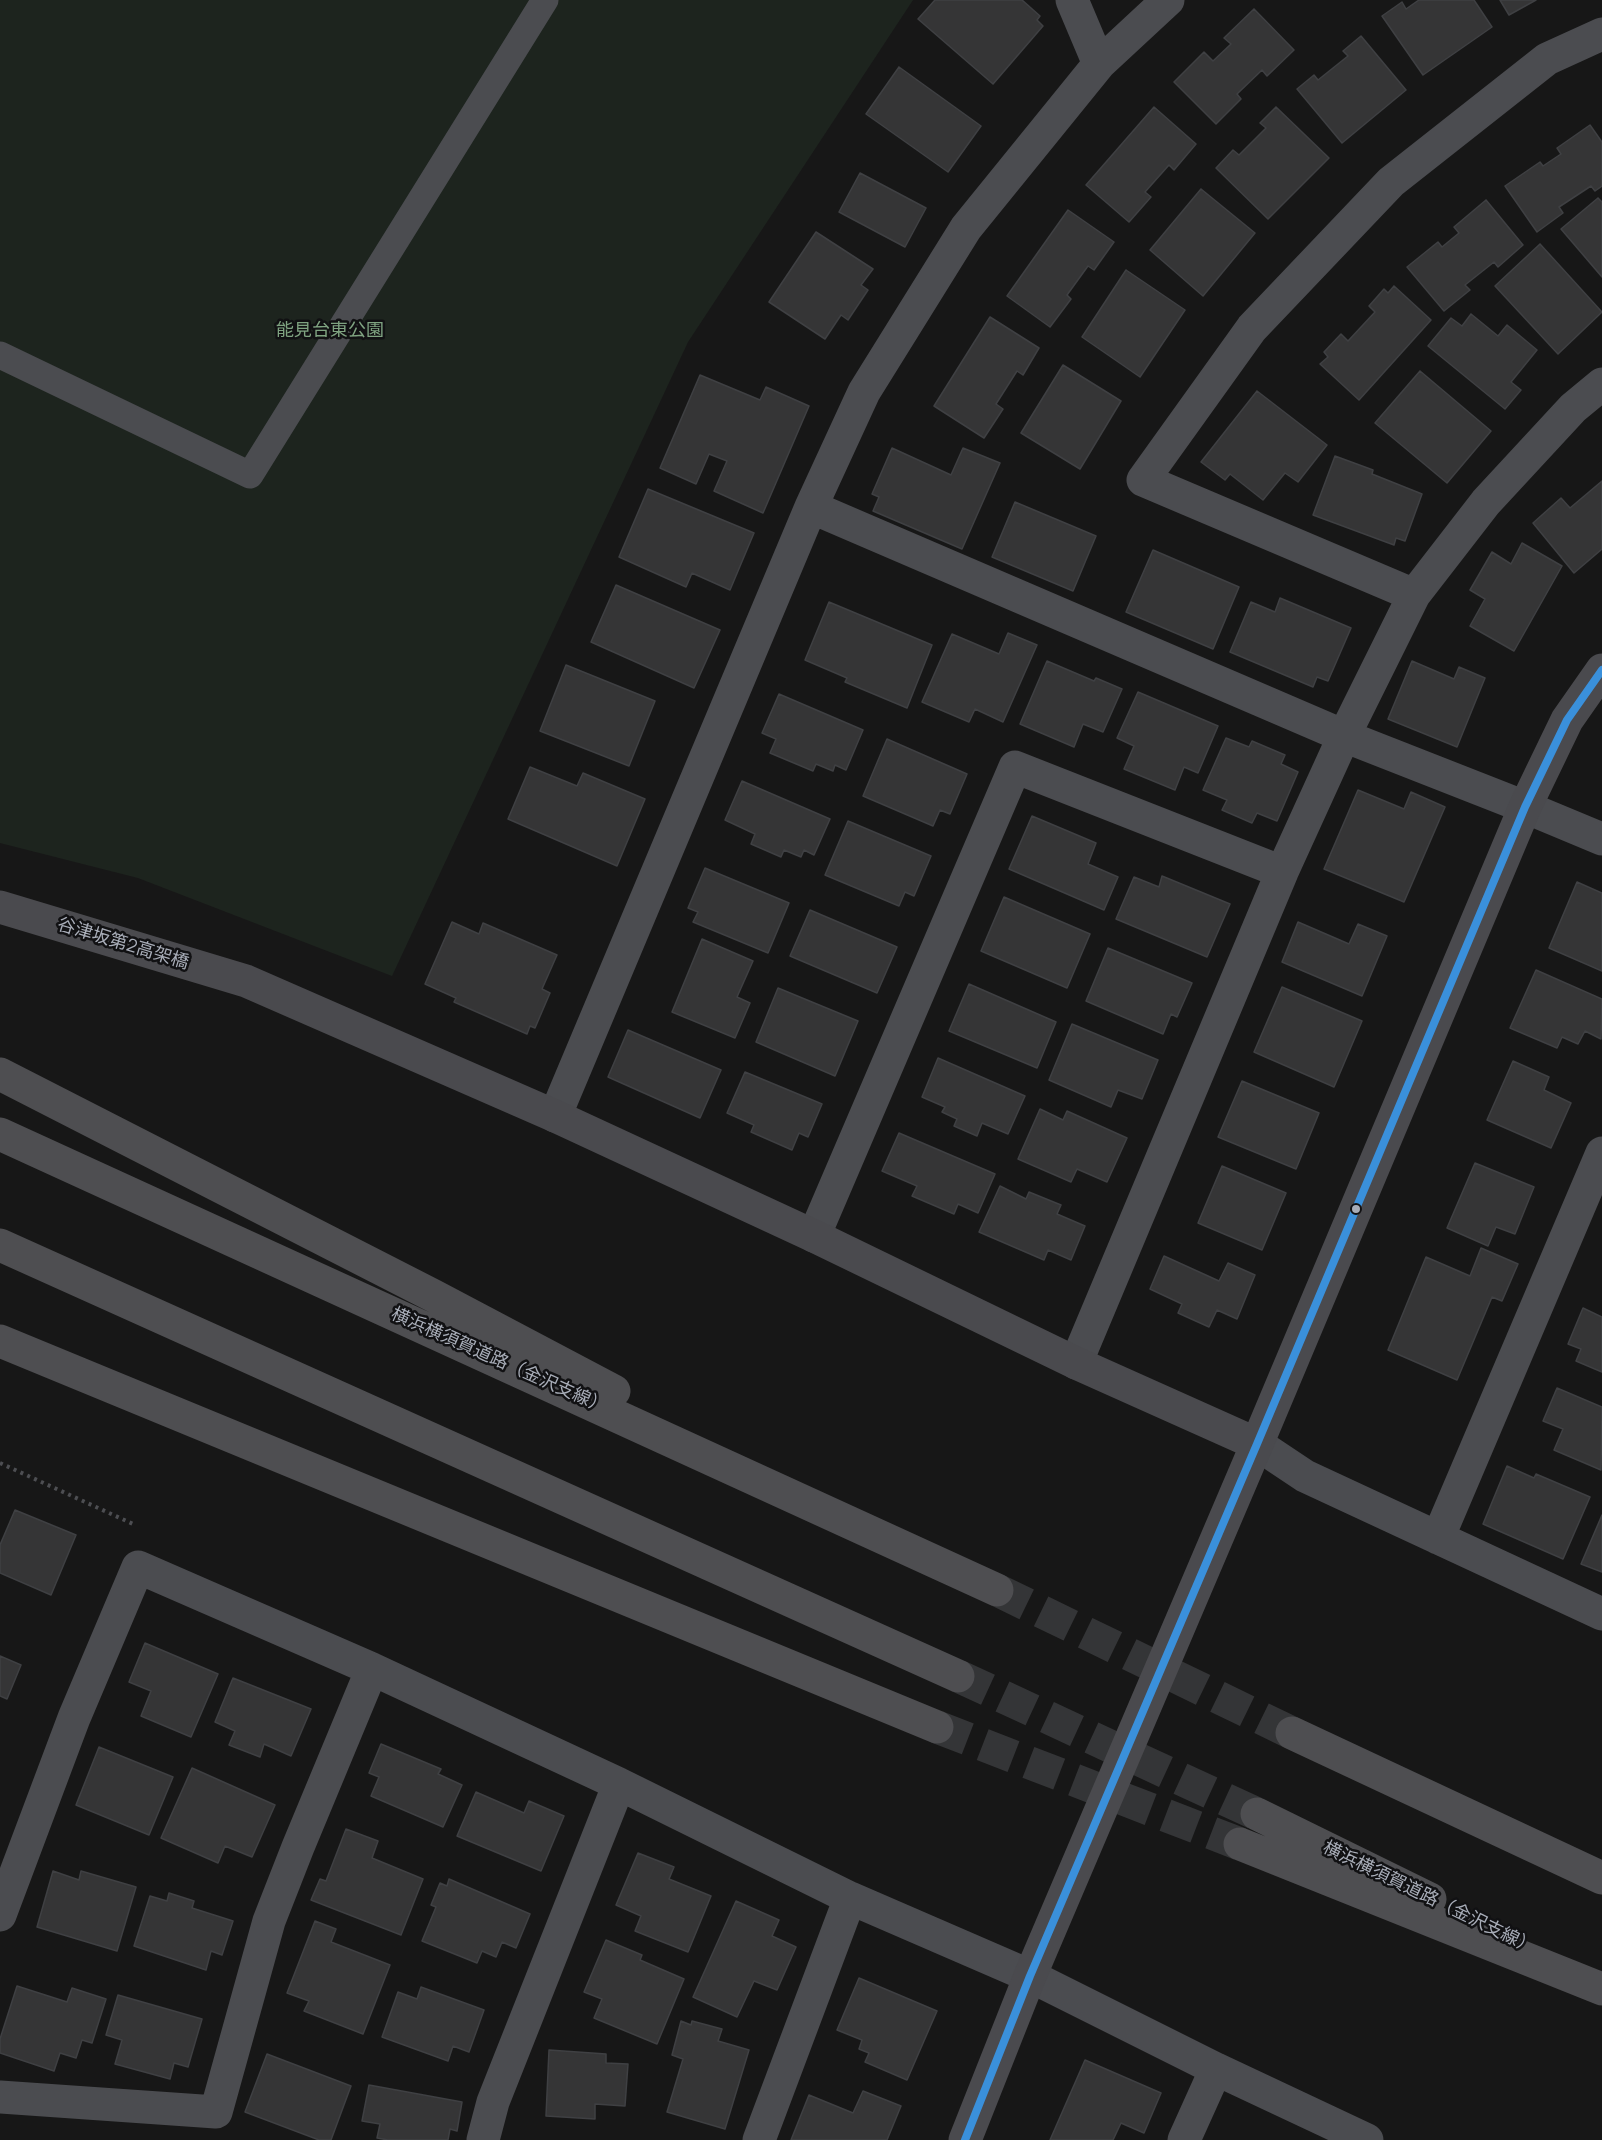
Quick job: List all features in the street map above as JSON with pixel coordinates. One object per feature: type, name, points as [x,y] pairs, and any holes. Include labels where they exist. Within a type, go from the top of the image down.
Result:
[{"type":"highway","points":[[0,1074],[435,1296],[932,1558]]},
{"type":"highway","name":"横浜横須賀道路（金沢支線）","points":[[0,1134],[932,1558],[997,1590]]},
{"type":"highway","points":[[0,1245],[958,1676]]},
{"type":"highway","points":[[0,1341],[937,1727]]},
{"type":"highway","points":[[1292,1733],[1602,1878]]},
{"type":"highway","name":"横浜横須賀道路（金沢支線）","points":[[1257,1814],[1602,1982]]},
{"type":"highway","points":[[1240,1844],[1602,1989]]},
{"type":"street","points":[[1072,0],[1099,64]]},
{"type":"street","points":[[555,1116],[811,507],[864,392],[966,228],[1099,64],[1168,0]]},
{"type":"street","points":[[1414,595],[1143,480],[1252,328],[1391,182],[1547,59],[1602,34]]},
{"type":"street","points":[[1076,1363],[1282,872],[1344,736],[1414,595],[1486,502],[1573,408],[1602,384]]},
{"type":"street","points":[[811,507],[1344,736],[1602,839]]},
{"type":"street","points":[[965,2140],[1030,1976],[1525,807],[1567,720],[1602,670]]},
{"type":"street","points":[[814,1236],[1015,767],[1282,872]]},
{"type":"street","name":"谷津坂第2高架橋","points":[[0,908],[246,981],[555,1116],[814,1236],[1076,1363],[1257,1444]]},
{"type":"street","points":[[1438,1538],[1602,1154]]},
{"type":"street","points":[[1257,1444],[1305,1476],[1602,1614]]},
{"type":"street","points":[[0,1915],[74,1718],[138,1568],[372,1669],[620,1784],[850,1898],[1030,1976],[1216,2069],[1367,2140]]},
{"type":"street","points":[[0,2097],[215,2126],[269,1922],[372,1669]]},
{"type":"street","points":[[483,2140],[493,2102],[620,1784]]},
{"type":"street","points":[[759,2140],[850,1898]]},
{"type":"street","points":[[1184,2140],[1216,2069]]},
{"type":"lane","points":[[0,355],[250,475],[545,0]]},
{"type":"path","points":[[0,1463],[134,1525],[138,1568]]},
{"type":"green space","name":"能見台東公園","points":[[0,0],[913,0],[688,342],[392,976],[138,878],[0,843]]},
{"type":"building","points":[[935,0],[1022,0],[1040,16],[1037,20],[1043,26],[993,84],[918,19]]},
{"type":"building","points":[[1419,0],[1474,0],[1492,27],[1423,75],[1382,16],[1402,2],[1406,9]]},
{"type":"building","points":[[1500,0],[1536,0],[1509,15]]},
{"type":"building","points":[[1254,9],[1294,50],[1267,76],[1262,70],[1237,94],[1241,99],[1216,124],[1174,82],[1204,52],[1213,61],[1231,44],[1224,38]]},
{"type":"building","points":[[1361,36],[1406,90],[1342,143],[1297,89],[1314,75],[1318,80],[1348,56],[1343,51]]},
{"type":"building","points":[[899,67],[981,126],[948,172],[866,114]]},
{"type":"building","points":[[1154,107],[1196,144],[1174,170],[1169,165],[1145,192],[1151,197],[1129,222],[1086,185]]},
{"type":"building","points":[[1276,107],[1329,158],[1268,219],[1216,168],[1233,150],[1239,155],[1266,128],[1260,123]]},
{"type":"building","points":[[1590,125],[1602,142],[1602,186],[1595,191],[1591,186],[1559,207],[1563,213],[1537,232],[1505,186],[1540,162],[1543,166],[1561,154],[1557,148]]},
{"type":"building","points":[[860,173],[926,208],[905,247],[839,212]]},
{"type":"building","points":[[1201,189],[1255,233],[1203,296],[1150,250]]},
{"type":"building","points":[[1598,198],[1602,202],[1602,277],[1561,229]]},
{"type":"building","points":[[1486,200],[1523,245],[1498,267],[1494,262],[1465,285],[1470,290],[1444,311],[1407,267],[1438,242],[1442,247],[1459,233],[1454,227]]},
{"type":"building","points":[[1068,210],[1114,242],[1094,270],[1088,266],[1067,295],[1071,299],[1050,327],[1007,296]]},
{"type":"building","points":[[816,232],[873,269],[861,285],[868,290],[848,320],[841,315],[825,339],[769,302]]},
{"type":"building","points":[[1540,244],[1602,312],[1558,354],[1495,286]]},
{"type":"building","points":[[1126,270],[1185,310],[1140,377],[1082,337]]},
{"type":"building","points":[[1394,286],[1431,320],[1359,400],[1320,364],[1328,357],[1324,352],[1341,334],[1348,341],[1375,312],[1369,306],[1384,289],[1388,293]]},
{"type":"building","points":[[1471,314],[1498,336],[1507,325],[1537,350],[1511,382],[1521,390],[1505,409],[1428,346],[1451,318],[1462,326]]},
{"type":"building","points":[[990,317],[1039,348],[1023,375],[1017,371],[996,404],[1003,409],[984,438],[934,406]]},
{"type":"building","points":[[1063,365],[1121,401],[1080,469],[1021,433]]},
{"type":"building","points":[[1420,371],[1491,431],[1447,483],[1375,423]]},
{"type":"building","points":[[700,375],[760,400],[766,387],[809,406],[763,513],[714,491],[727,461],[709,454],[696,484],[660,468]]},
{"type":"building","points":[[1257,391],[1327,445],[1298,482],[1285,473],[1263,500],[1230,474],[1225,480],[1201,462]]},
{"type":"building","points":[[892,448],[951,475],[963,448],[1000,463],[962,549],[873,511],[879,497],[872,494]]},
{"type":"building","points":[[1335,456],[1373,470],[1372,474],[1422,494],[1405,541],[1396,538],[1394,545],[1313,515]]},
{"type":"building","points":[[1602,481],[1602,549],[1574,573],[1533,523],[1561,498],[1570,508]]},
{"type":"building","points":[[648,489],[754,533],[730,590],[692,573],[686,587],[619,557]]},
{"type":"building","points":[[1015,502],[1096,536],[1073,591],[992,557]]},
{"type":"building","points":[[1522,543],[1562,566],[1514,651],[1470,626],[1485,599],[1470,590],[1492,552],[1511,564]]},
{"type":"building","points":[[1153,550],[1239,587],[1213,649],[1126,612]]},
{"type":"building","points":[[616,585],[720,630],[694,688],[591,642]]},
{"type":"building","points":[[1280,598],[1351,628],[1328,681],[1317,677],[1313,687],[1230,652],[1251,602],[1275,612]]},
{"type":"building","points":[[829,602],[932,645],[907,708],[845,682],[847,678],[805,660]]},
{"type":"building","points":[[1008,633],[1037,645],[1003,722],[975,709],[969,722],[922,702],[952,634],[999,654]]},
{"type":"building","points":[[1047,661],[1094,681],[1096,678],[1122,689],[1103,732],[1083,724],[1074,747],[1020,724]]},
{"type":"building","points":[[1412,661],[1454,679],[1459,667],[1485,678],[1457,747],[1388,719]]},
{"type":"building","points":[[566,665],[655,701],[629,766],[540,731]]},
{"type":"building","points":[[1138,692],[1218,726],[1198,773],[1184,767],[1175,790],[1124,769],[1134,746],[1117,738]]},
{"type":"building","points":[[779,694],[863,730],[846,770],[835,765],[833,771],[816,764],[813,771],[770,753],[776,739],[762,733]]},
{"type":"building","points":[[1226,738],[1249,747],[1252,741],[1285,755],[1281,764],[1298,772],[1277,821],[1257,813],[1252,823],[1222,810],[1227,800],[1203,790]]},
{"type":"building","points":[[887,739],[967,774],[950,814],[940,810],[933,826],[863,796]]},
{"type":"building","points":[[530,767],[577,786],[583,773],[645,799],[617,866],[508,819]]},
{"type":"building","points":[[742,781],[830,819],[814,855],[804,850],[801,857],[784,850],[781,857],[751,844],[755,834],[725,820]]},
{"type":"building","points":[[1358,790],[1404,809],[1411,792],[1445,807],[1404,902],[1324,869]]},
{"type":"building","points":[[1032,816],[1096,843],[1088,864],[1118,877],[1104,910],[1009,869]]},
{"type":"building","points":[[848,821],[931,856],[914,896],[905,892],[899,906],[825,875]]},
{"type":"building","points":[[705,868],[789,903],[768,953],[693,922],[698,912],[688,908]]},
{"type":"building","points":[[1162,876],[1230,904],[1207,957],[1116,919],[1134,877],[1159,887]]},
{"type":"building","points":[[1577,882],[1602,893],[1602,971],[1549,948]]},
{"type":"building","points":[[1004,897],[1090,934],[1067,988],[981,951]]},
{"type":"building","points":[[810,910],[897,947],[877,993],[790,956]]},
{"type":"building","points":[[452,922],[479,934],[483,923],[557,955],[542,989],[550,993],[535,1028],[530,1026],[527,1034],[454,1002],[456,998],[425,984]]},
{"type":"building","points":[[1298,922],[1349,944],[1358,924],[1387,936],[1362,996],[1282,962]]},
{"type":"building","points":[[702,939],[753,961],[737,997],[750,1003],[735,1038],[672,1012]]},
{"type":"building","points":[[1108,948],[1192,983],[1177,1017],[1171,1014],[1163,1034],[1086,1001]]},
{"type":"building","points":[[1536,970],[1602,999],[1601,1039],[1585,1031],[1578,1044],[1562,1037],[1557,1048],[1510,1028]]},
{"type":"building","points":[[969,984],[1056,1022],[1037,1068],[949,1031]]},
{"type":"building","points":[[1282,987],[1362,1021],[1334,1087],[1254,1052]]},
{"type":"building","points":[[778,988],[858,1021],[835,1076],[756,1042]]},
{"type":"building","points":[[1072,1024],[1158,1060],[1142,1099],[1118,1090],[1111,1107],[1049,1080]]},
{"type":"building","points":[[628,1030],[721,1070],[700,1118],[608,1077]]},
{"type":"building","points":[[938,1058],[1025,1096],[1008,1134],[982,1123],[977,1136],[954,1126],[957,1119],[942,1112],[945,1107],[922,1097]]},
{"type":"building","points":[[1513,1061],[1549,1077],[1544,1090],[1571,1103],[1551,1148],[1487,1120]]},
{"type":"building","points":[[745,1072],[822,1104],[808,1137],[799,1133],[792,1150],[751,1132],[754,1125],[727,1113]]},
{"type":"building","points":[[1242,1081],[1319,1113],[1296,1169],[1218,1137]]},
{"type":"building","points":[[1040,1109],[1063,1120],[1067,1111],[1127,1138],[1107,1182],[1077,1169],[1071,1182],[1018,1159]]},
{"type":"building","points":[[899,1133],[995,1174],[978,1213],[958,1204],[954,1214],[912,1196],[917,1186],[882,1171]]},
{"type":"building","points":[[1475,1163],[1534,1187],[1515,1234],[1496,1227],[1488,1246],[1447,1228]]},
{"type":"building","points":[[1222,1166],[1286,1193],[1262,1250],[1198,1223]]},
{"type":"building","points":[[1000,1186],[1026,1199],[1029,1192],[1061,1205],[1057,1214],[1085,1226],[1071,1260],[1048,1250],[1044,1260],[979,1232]]},
{"type":"building","points":[[1481,1248],[1518,1264],[1502,1301],[1492,1297],[1457,1380],[1388,1350],[1426,1257],[1470,1276]]},
{"type":"building","points":[[1164,1256],[1219,1281],[1228,1263],[1255,1275],[1237,1319],[1217,1310],[1209,1327],[1178,1313],[1182,1304],[1150,1289]]},
{"type":"building","points":[[1583,1308],[1602,1317],[1602,1372],[1576,1361],[1581,1349],[1568,1344]]},
{"type":"building","points":[[1557,1388],[1602,1407],[1601,1470],[1554,1450],[1563,1429],[1543,1421]]},
{"type":"building","points":[[1507,1466],[1534,1478],[1536,1474],[1590,1497],[1563,1559],[1483,1524]]},
{"type":"building","points":[[15,1510],[76,1535],[51,1595],[0,1573],[0,1545]]},
{"type":"building","points":[[1602,1515],[1602,1572],[1581,1564]]},
{"type":"building","points":[[145,1643],[218,1674],[191,1737],[141,1716],[151,1691],[129,1682]]},
{"type":"building","points":[[0,1656],[21,1665],[7,1699],[0,1696]]},
{"type":"building","points":[[233,1678],[311,1709],[291,1756],[264,1744],[260,1757],[229,1745],[235,1731],[215,1722]]},
{"type":"building","points":[[381,1744],[441,1769],[438,1774],[462,1785],[443,1827],[371,1796],[379,1777],[369,1773]]},
{"type":"building","points":[[99,1747],[173,1777],[149,1835],[76,1805]]},
{"type":"building","points":[[192,1768],[275,1805],[252,1857],[225,1846],[218,1863],[161,1838]]},
{"type":"building","points":[[476,1792],[524,1813],[529,1801],[564,1816],[541,1871],[457,1836]]},
{"type":"building","points":[[346,1829],[378,1841],[372,1858],[423,1879],[401,1935],[311,1900],[320,1879],[326,1881]]},
{"type":"building","points":[[638,1853],[674,1867],[669,1879],[711,1896],[688,1952],[635,1931],[641,1916],[616,1905]]},
{"type":"building","points":[[53,1871],[79,1880],[81,1871],[136,1887],[117,1951],[37,1927]]},
{"type":"building","points":[[449,1879],[530,1914],[516,1948],[502,1942],[496,1957],[482,1951],[477,1963],[422,1941],[436,1907],[431,1905],[440,1883],[447,1886]]},
{"type":"building","points":[[169,1893],[194,1901],[192,1908],[233,1921],[222,1955],[211,1951],[206,1970],[134,1946],[150,1896],[167,1901]]},
{"type":"building","points":[[736,1901],[779,1920],[772,1936],[796,1947],[777,1990],[754,1981],[737,2017],[693,1997]]},
{"type":"building","points":[[315,1921],[336,1929],[331,1942],[390,1965],[363,2034],[304,2011],[309,2001],[287,1993]]},
{"type":"building","points":[[606,1940],[642,1955],[640,1960],[684,1979],[657,2044],[594,2018],[602,1999],[584,1992]]},
{"type":"building","points":[[859,1978],[937,2011],[907,2080],[865,2062],[869,2053],[859,2049],[862,2040],[837,2030]]},
{"type":"building","points":[[17,1986],[67,2002],[72,1988],[106,1999],[92,2043],[82,2040],[76,2058],[60,2053],[54,2071],[0,2053],[0,2039]]},
{"type":"building","points":[[421,1987],[484,2010],[469,2052],[453,2046],[448,2061],[382,2037],[398,1992],[417,1999]]},
{"type":"building","points":[[118,1995],[202,2019],[188,2067],[174,2063],[170,2079],[115,2064],[122,2040],[106,2035]]},
{"type":"building","points":[[681,2021],[691,2025],[692,2021],[722,2029],[718,2041],[749,2050],[725,2129],[667,2112],[683,2059],[672,2055]]},
{"type":"building","points":[[549,2050],[606,2054],[606,2063],[628,2064],[625,2106],[595,2104],[595,2119],[546,2116]]},
{"type":"building","points":[[267,2054],[351,2086],[331,2140],[319,2140],[245,2112]]},
{"type":"building","points":[[1085,2060],[1161,2093],[1144,2133],[1121,2123],[1113,2140],[1050,2140]]},
{"type":"building","points":[[369,2085],[462,2102],[457,2131],[450,2129],[448,2140],[377,2138],[380,2124],[362,2121]]},
{"type":"building","points":[[863,2091],[901,2106],[887,2140],[791,2140],[809,2095],[853,2113]]},
{"type":"tunnel","points":[[997,1590],[1292,1733]]},
{"type":"tunnel","points":[[958,1676],[1257,1814]]},
{"type":"tunnel","points":[[937,1727],[1240,1844]]},
{"type":"transit line","points":[[965,2140],[1030,1976],[1525,807],[1567,720],[1602,670]]}]
